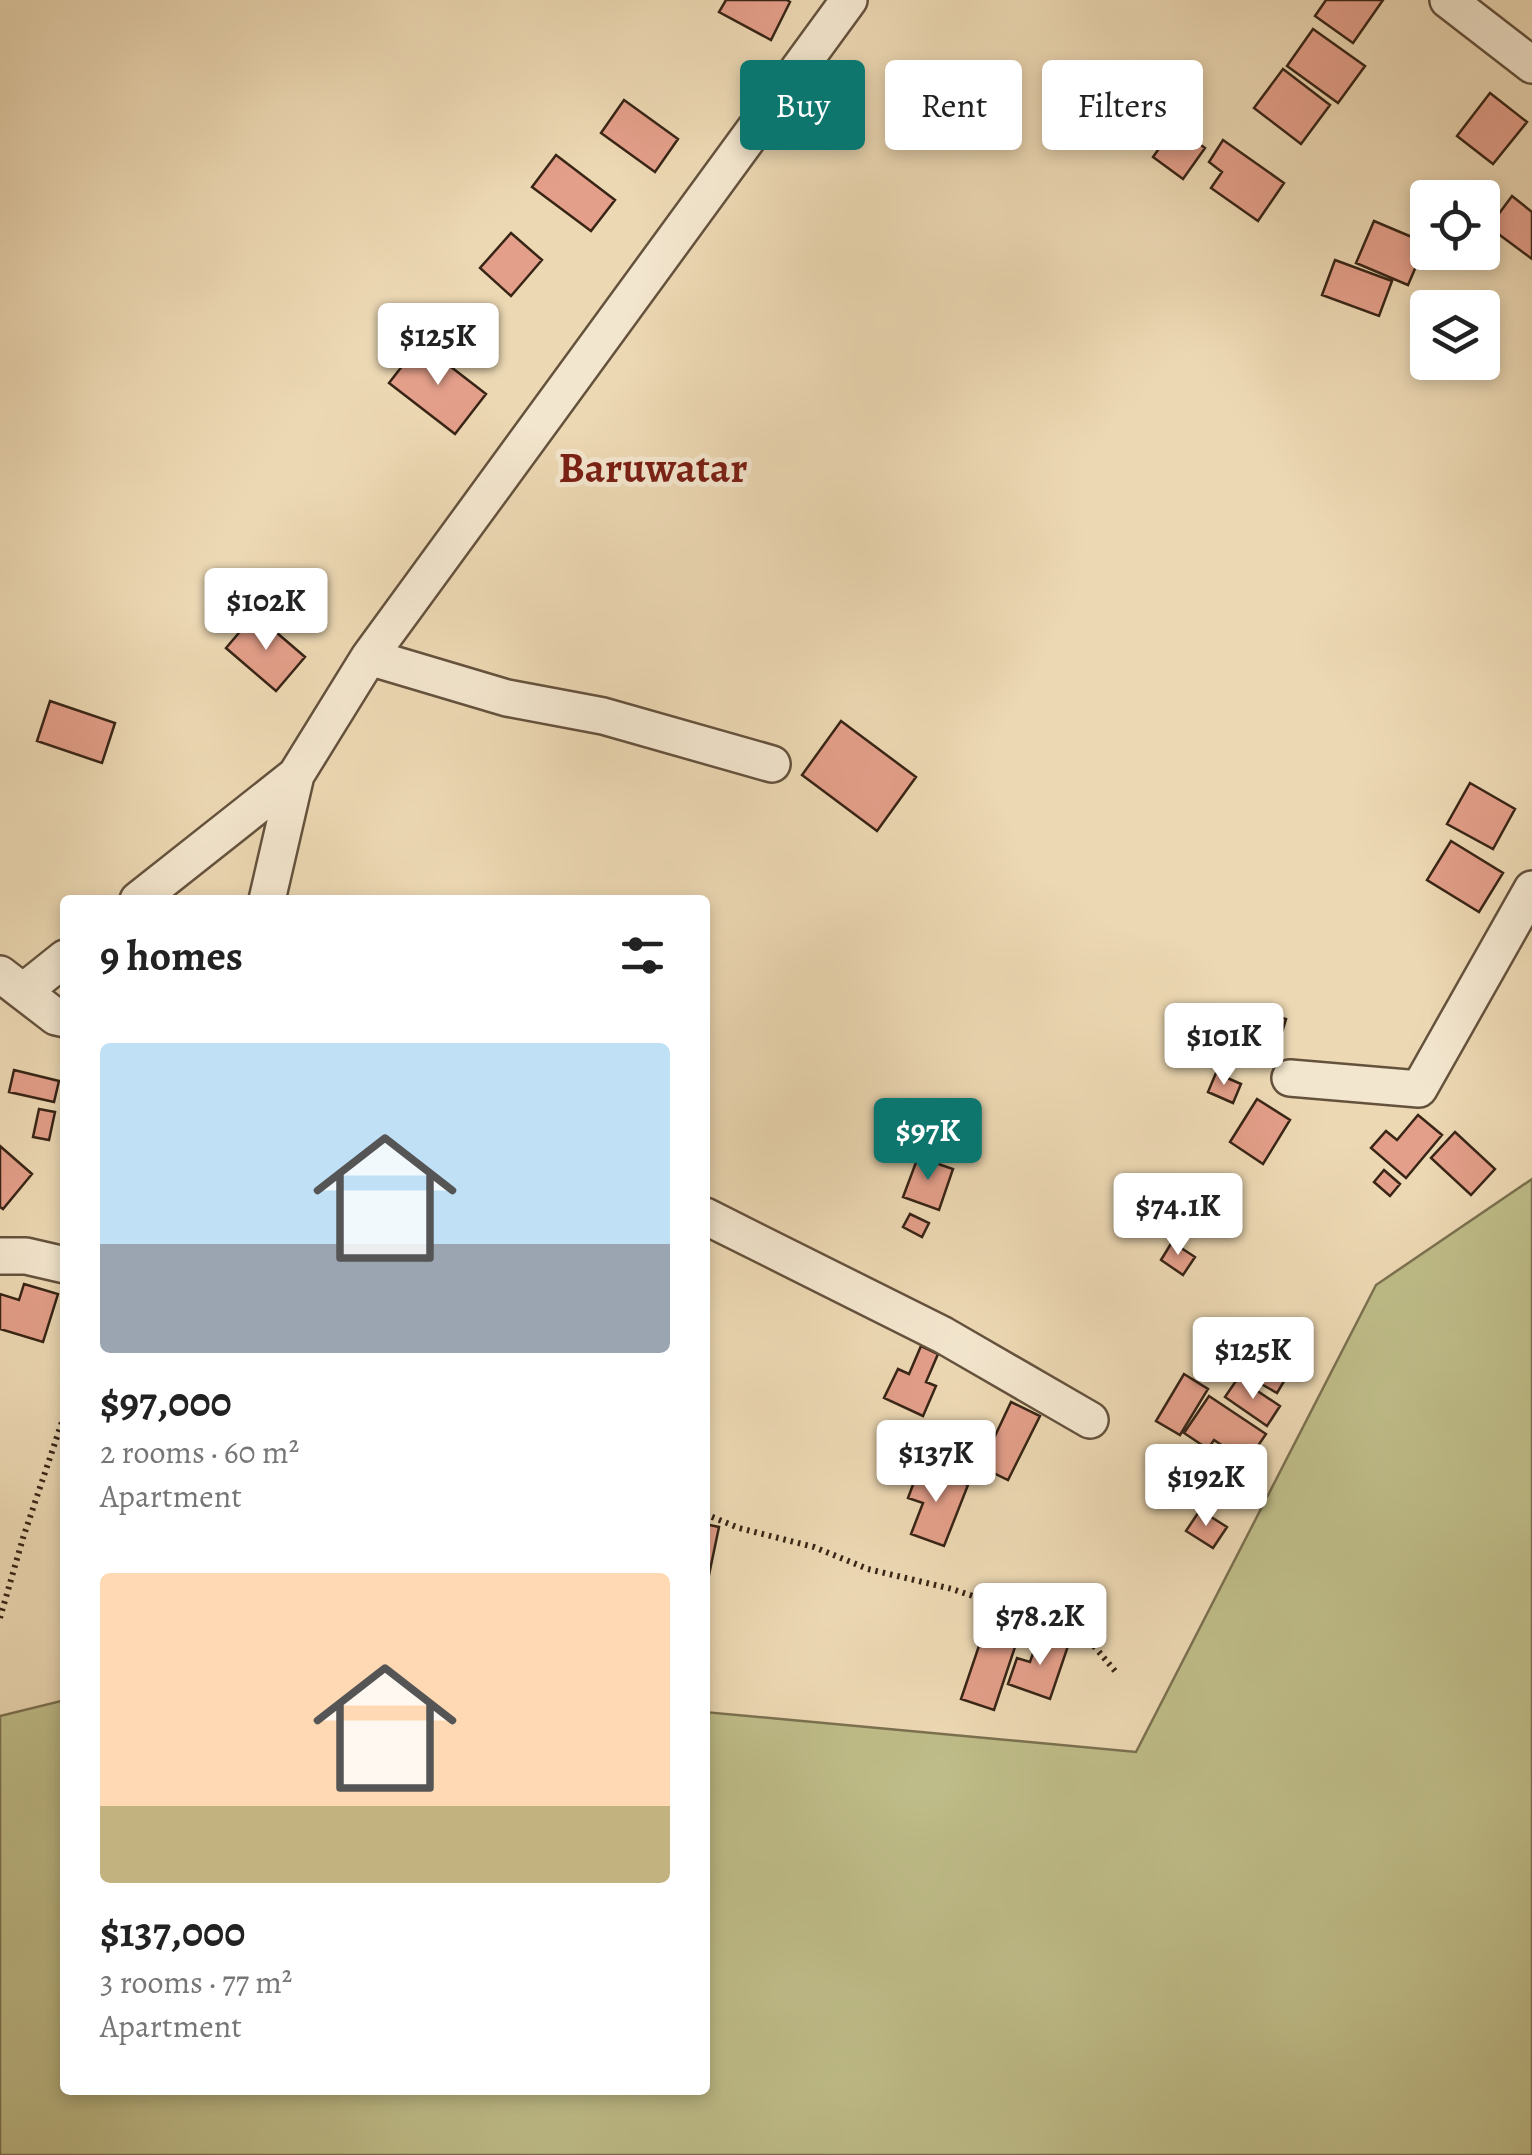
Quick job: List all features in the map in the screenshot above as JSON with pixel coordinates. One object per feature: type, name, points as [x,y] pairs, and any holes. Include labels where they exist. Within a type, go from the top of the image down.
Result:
[{"type":"street","points":[[268,895],[296,775],[369,657],[849,0]]},
{"type":"street","points":[[1448,0],[1532,64]]},
{"type":"street","points":[[369,657],[508,698],[603,716],[772,764]]},
{"type":"street","points":[[144,895],[296,775]]},
{"type":"street","points":[[1290,1078],[1419,1088],[1532,890]]},
{"type":"street","points":[[60,960],[12,982],[60,1018]]},
{"type":"street","points":[[710,1218],[944,1334],[1090,1420]]},
{"type":"street","points":[[0,1256],[26,1256],[60,1264]]},
{"type":"path","points":[[0,1618],[42,1476],[60,1442]]},
{"type":"path","points":[[710,1516],[868,1569],[952,1588],[1039,1617],[1094,1646],[1116,1671]]},
{"type":"shaded area","points":[[1532,1179],[1532,2155],[0,2155],[0,1716],[60,1701],[60,2095],[710,2095],[710,1712],[1136,1752],[1376,1285]]},
{"type":"building","points":[[726,0],[790,2],[771,40],[719,12]]},
{"type":"building","points":[[1326,0],[1383,0],[1353,43],[1315,16]]},
{"type":"building","points":[[1313,29],[1365,66],[1338,103],[1287,66]]},
{"type":"building","points":[[1283,69],[1330,105],[1301,144],[1254,108]]},
{"type":"building","points":[[1490,93],[1527,122],[1493,164],[1457,136]]},
{"type":"building","points":[[624,100],[678,139],[655,172],[601,133]]},
{"type":"building","points":[[1223,140],[1284,183],[1258,221],[1211,188],[1222,172],[1209,162]]},
{"type":"building","points":[[1205,148],[1183,179],[1153,157],[1158,150]]},
{"type":"building","points":[[556,155],[615,200],[591,231],[532,187]]},
{"type":"building","points":[[1512,196],[1532,212],[1532,259],[1500,235],[1500,212]]},
{"type":"building","points":[[1374,221],[1410,236],[1410,270],[1414,270],[1408,285],[1356,263]]},
{"type":"building","points":[[511,233],[542,260],[511,296],[480,268]]},
{"type":"building","points":[[1335,260],[1392,281],[1379,316],[1322,295]]},
{"type":"building","points":[[420,343],[486,394],[455,434],[389,383]]},
{"type":"building","points":[[255,614],[305,657],[276,691],[226,648]]},
{"type":"building","points":[[50,701],[115,723],[102,763],[37,741]]},
{"type":"building","points":[[841,721],[916,777],[877,831],[802,775]]},
{"type":"building","points":[[1470,783],[1515,809],[1493,849],[1447,824]]},
{"type":"building","points":[[1451,841],[1503,873],[1479,912],[1427,880]]},
{"type":"building","points":[[1252,1009],[1286,1019],[1275,1055],[1241,1045]]},
{"type":"building","points":[[14,1070],[59,1081],[54,1102],[9,1092]]},
{"type":"building","points":[[1216,1073],[1241,1084],[1233,1103],[1208,1092]]},
{"type":"building","points":[[1257,1099],[1290,1120],[1263,1164],[1230,1142]]},
{"type":"building","points":[[39,1109],[55,1112],[49,1140],[33,1137]]},
{"type":"building","points":[[1418,1115],[1442,1135],[1406,1178],[1371,1148],[1386,1131],[1397,1140]]},
{"type":"building","points":[[1455,1132],[1495,1169],[1471,1195],[1431,1158]]},
{"type":"building","points":[[0,1146],[32,1174],[3,1209],[0,1207]]},
{"type":"building","points":[[918,1157],[953,1169],[939,1210],[903,1197]]},
{"type":"building","points":[[1384,1170],[1400,1184],[1390,1196],[1374,1182]]},
{"type":"building","points":[[910,1214],[929,1223],[922,1237],[903,1227]]},
{"type":"building","points":[[1172,1242],[1195,1257],[1183,1275],[1161,1260]]},
{"type":"building","points":[[24,1284],[58,1294],[43,1342],[0,1329],[0,1294],[19,1300]]},
{"type":"building","points":[[1259,1328],[1301,1353],[1277,1393],[1235,1369]]},
{"type":"building","points":[[921,1346],[938,1354],[926,1382],[936,1386],[923,1416],[884,1398],[898,1369],[909,1374]]},
{"type":"building","points":[[1184,1374],[1208,1389],[1180,1435],[1156,1421]]},
{"type":"building","points":[[1238,1378],[1280,1406],[1267,1426],[1225,1397]]},
{"type":"building","points":[[1209,1396],[1266,1434],[1240,1472],[1216,1456],[1223,1446],[1214,1440],[1208,1449],[1184,1433]]},
{"type":"building","points":[[1011,1402],[1040,1416],[1008,1480],[963,1458],[977,1430],[994,1438]]},
{"type":"building","points":[[920,1466],[968,1485],[944,1546],[911,1534],[923,1503],[908,1498]]},
{"type":"building","points":[[1200,1510],[1227,1527],[1213,1548],[1186,1531]]},
{"type":"building","points":[[710,1525],[719,1527],[710,1570]]},
{"type":"building","points":[[986,1625],[1019,1635],[994,1710],[961,1699]]},
{"type":"building","points":[[1039,1636],[1068,1646],[1050,1699],[1008,1684],[1017,1658],[1030,1662]]},
{"type":"district","name":"Baruwatar","points":[[653,467]]}]
